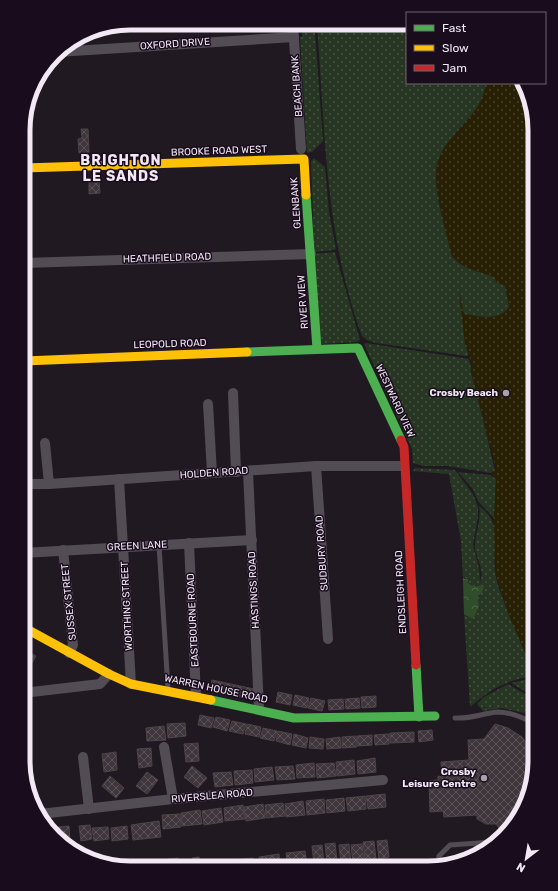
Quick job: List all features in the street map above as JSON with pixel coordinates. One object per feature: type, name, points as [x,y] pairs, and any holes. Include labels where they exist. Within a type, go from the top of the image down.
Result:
[{"type":"street","name":"BEACH BANK","points":[[293,30],[301,149]]},
{"type":"street","name":"OXFORD DRIVE","points":[[69,51],[294,37]]},
{"type":"street","name":"BROOKE ROAD WEST","points":[[30,168],[296,159]]},
{"type":"street","name":"GLENBANK","points":[[296,159],[304,159],[311,254]]},
{"type":"street","name":"HEATHFIELD ROAD","points":[[30,263],[311,254]]},
{"type":"street","name":"RIVER VIEW","points":[[311,254],[317,349]]},
{"type":"street","name":"LEOPOLD ROAD","points":[[30,361],[358,348]]},
{"type":"street","name":"WESTWARD VIEW","points":[[358,348],[404,447],[404,466]]},
{"type":"street","points":[[233,393],[236,472]]},
{"type":"street","points":[[208,404],[212,473]]},
{"type":"street","points":[[45,443],[49,484]]},
{"type":"street","name":"HOLDEN ROAD","points":[[30,484],[119,480],[316,466],[404,466]]},
{"type":"street","name":"SUDBURY ROAD","points":[[316,466],[328,639]]},
{"type":"street","name":"ENDSLEIGH ROAD","points":[[404,466],[419,717]]},
{"type":"street","name":"HASTINGS ROAD","points":[[248,471],[259,709]]},
{"type":"street","name":"WORTHING STREET","points":[[119,480],[131,684]]},
{"type":"street","name":"GREEN LANE","points":[[30,552],[252,540]]},
{"type":"street","name":"EASTBOURNE ROAD","points":[[189,543],[196,696]]},
{"type":"street","name":"SUSSEX STREET","points":[[64,550],[73,645],[69,653]]},
{"type":"street","name":"WARREN HOUSE ROAD","points":[[30,631],[69,653],[131,684],[168,690],[294,718],[435,716]]},
{"type":"street","points":[[30,692],[100,684],[109,674]]},
{"type":"street","points":[[164,747],[173,799]]},
{"type":"street","points":[[83,756],[90,809]]},
{"type":"street","name":"RIVERSLEA ROAD","points":[[45,814],[173,799],[383,780]]},
{"type":"lane","points":[[159,545],[168,690]]},
{"type":"lane","points":[[455,718],[468,719],[498,712],[515,715],[528,721]]},
{"type":"lane","points":[[437,861],[439,856],[450,845],[486,843]]},
{"type":"green space","points":[[317,30],[406,30],[406,84],[517,84],[523,98],[528,123],[528,195],[484,271],[528,298],[528,308],[467,356],[376,343],[367,340],[362,336],[340,260],[325,142]]},
{"type":"green space","points":[[302,32],[315,33],[323,141],[312,152],[307,153],[300,37],[302,37]]},
{"type":"green space","points":[[314,158],[325,167],[329,212],[336,249],[334,250],[314,252],[311,161]]},
{"type":"green space","points":[[335,252],[360,340],[356,342],[320,344],[314,254]]},
{"type":"green space","points":[[366,343],[469,359],[495,471],[491,473],[448,466],[423,466],[413,463],[412,449],[364,344]]},
{"type":"green space","points":[[415,468],[455,470],[473,494],[478,507],[478,517],[473,545],[479,568],[480,582],[482,574],[475,549],[480,517],[479,506],[492,520],[495,535],[494,561],[498,584],[528,658],[528,677],[506,683],[491,691],[470,707],[464,614],[467,617],[477,596],[480,596],[478,587],[474,587],[467,582],[466,578],[463,578],[461,541],[449,474],[413,471]]},
{"type":"green space","points":[[458,472],[490,475],[496,479],[494,518],[478,501],[473,489]]},
{"type":"green space","points":[[463,578],[468,580],[467,582],[474,587],[484,585],[482,593],[477,597],[479,606],[473,619],[464,614]]},
{"type":"green space","points":[[528,679],[528,693],[511,683]]},
{"type":"green space","points":[[508,684],[528,695],[528,714],[501,708],[483,711],[477,704],[484,697]]},
{"type":"sand","name":"Crosby Beach","points":[[486,84],[517,84],[523,98],[528,123],[528,660],[507,611],[495,572],[494,521],[496,479],[491,473],[496,469],[471,373],[471,361],[465,345],[459,291],[464,314],[488,317],[499,315],[505,312],[509,307],[505,286],[496,282],[494,277],[464,266],[451,254],[437,192],[436,168],[439,158],[444,148],[473,114],[483,95]]},
{"type":"building","points":[[81,129],[88,129],[89,152],[79,153],[78,139],[82,138]]},
{"type":"building","points":[[89,180],[99,180],[100,193],[89,194]]},
{"type":"building","points":[[30,653],[36,656],[32,663],[30,662]]},
{"type":"building","points":[[212,680],[254,689],[252,699],[210,691]]},
{"type":"building","points":[[278,692],[292,695],[290,705],[276,702]]},
{"type":"building","points":[[295,695],[309,698],[307,708],[293,705]]},
{"type":"building","points":[[376,696],[376,707],[362,708],[361,697]]},
{"type":"building","points":[[311,698],[325,701],[322,711],[308,708]]},
{"type":"building","points":[[359,698],[360,708],[346,709],[345,699]]},
{"type":"building","points":[[343,699],[344,709],[329,710],[328,700]]},
{"type":"building","points":[[200,715],[214,718],[211,728],[198,725]]},
{"type":"building","points":[[216,717],[230,720],[227,731],[213,727]]},
{"type":"building","points":[[232,721],[246,724],[243,734],[229,731]]},
{"type":"building","points":[[185,723],[186,736],[168,738],[167,724]]},
{"type":"building","points":[[247,724],[261,727],[259,737],[245,734]]},
{"type":"building","name":"Crosby Leisure Centre","points":[[495,724],[508,728],[522,737],[528,745],[528,768],[523,793],[511,817],[500,829],[496,824],[486,824],[477,819],[477,815],[444,817],[443,811],[430,812],[429,781],[438,780],[438,776],[442,777],[441,762],[469,760],[468,740],[484,739]]},
{"type":"building","points":[[164,726],[166,740],[147,741],[146,728]]},
{"type":"building","points":[[263,728],[277,731],[274,741],[260,738]]},
{"type":"building","points":[[432,730],[433,740],[419,742],[418,731]]},
{"type":"building","points":[[278,731],[292,734],[290,745],[276,741]]},
{"type":"building","points":[[414,732],[414,742],[390,743],[390,733]]},
{"type":"building","points":[[294,734],[308,738],[306,748],[292,745]]},
{"type":"building","points":[[389,734],[389,744],[375,745],[374,735]]},
{"type":"building","points":[[372,735],[372,745],[358,746],[357,736]]},
{"type":"building","points":[[356,736],[357,747],[342,748],[342,737]]},
{"type":"building","points":[[310,737],[324,739],[323,749],[309,748]]},
{"type":"building","points":[[340,737],[341,748],[327,749],[326,739]]},
{"type":"building","points":[[198,743],[199,761],[186,762],[184,744]]},
{"type":"building","points":[[151,748],[152,766],[139,768],[137,749]]},
{"type":"building","points":[[116,752],[117,770],[104,772],[102,754]]},
{"type":"building","points":[[375,758],[376,772],[358,774],[357,761]]},
{"type":"building","points":[[354,760],[355,774],[337,776],[336,762]]},
{"type":"building","points":[[314,763],[315,777],[297,778],[296,765]]},
{"type":"building","points":[[334,763],[336,776],[317,778],[316,764]]},
{"type":"building","points":[[192,766],[207,778],[198,788],[184,777]]},
{"type":"building","points":[[293,766],[295,779],[277,780],[275,767]]},
{"type":"building","points":[[272,767],[274,780],[255,782],[254,769]]},
{"type":"building","points":[[252,770],[253,783],[235,785],[234,771]]},
{"type":"building","points":[[147,772],[158,780],[147,794],[136,786]]},
{"type":"building","points":[[231,772],[233,785],[215,787],[213,773]]},
{"type":"building","points":[[110,776],[124,788],[116,798],[102,786]]},
{"type":"building","points":[[385,794],[386,807],[368,809],[366,796]]},
{"type":"building","points":[[365,796],[366,809],[348,811],[346,798]]},
{"type":"building","points":[[344,798],[345,811],[327,813],[326,800]]},
{"type":"building","points":[[324,799],[325,813],[307,815],[306,801]]},
{"type":"building","points":[[303,801],[305,815],[286,817],[285,804]]},
{"type":"building","points":[[283,803],[285,816],[266,818],[265,805]]},
{"type":"building","points":[[263,804],[265,818],[246,821],[244,807]]},
{"type":"building","points":[[243,805],[245,819],[225,821],[224,808]]},
{"type":"building","points":[[221,808],[223,822],[204,825],[202,811]]},
{"type":"building","points":[[200,810],[202,824],[182,826],[181,813]]},
{"type":"building","points":[[180,814],[181,827],[163,829],[162,815]]},
{"type":"building","points":[[159,821],[161,837],[133,840],[131,825]]},
{"type":"building","points":[[90,825],[92,839],[81,841],[79,826]]},
{"type":"building","points":[[69,826],[70,841],[59,832],[58,827]]},
{"type":"building","points":[[127,826],[128,839],[112,841],[111,828]]},
{"type":"building","points":[[108,827],[109,839],[94,841],[92,828]]},
{"type":"building","points":[[387,840],[389,857],[379,859],[377,841]]},
{"type":"building","points":[[374,841],[376,859],[365,860],[363,842]]},
{"type":"building","points":[[335,843],[337,861],[327,861],[325,844]]},
{"type":"building","points":[[349,844],[351,861],[341,861],[339,845]]},
{"type":"building","points":[[362,844],[364,861],[353,861],[351,845]]},
{"type":"building","points":[[322,845],[324,861],[314,861],[312,846]]},
{"type":"building","points":[[305,851],[306,861],[287,861],[286,853]]},
{"type":"building","points":[[279,854],[280,861],[260,861],[259,857]]},
{"type":"building","points":[[199,857],[199,861],[193,861],[192,858]]},
{"type":"building","points":[[178,858],[178,861],[168,861],[168,859]]},
{"type":"building","points":[[253,858],[253,861],[233,861]]},
{"type":"traffic: fast","points":[[306,195],[317,349]]},
{"type":"traffic: fast","points":[[247,352],[358,348],[401,440]]},
{"type":"traffic: fast","points":[[416,665],[419,717]]},
{"type":"traffic: fast","points":[[211,700],[294,718],[435,716]]},
{"type":"traffic: slow","points":[[30,168],[304,159],[306,195]]},
{"type":"traffic: slow","points":[[30,361],[247,352]]},
{"type":"traffic: slow","points":[[30,631],[109,674],[131,684],[211,700]]},
{"type":"traffic: jam","points":[[401,440],[404,447],[416,665]]},
{"type":"place","name":"Crosby Beach","points":[[506,393]]},
{"type":"place","name":"Crosby Leisure Centre","points":[[484,778]]},
{"type":"district","name":"BRIGHTON LE SANDS","points":[[121,168]]}]
